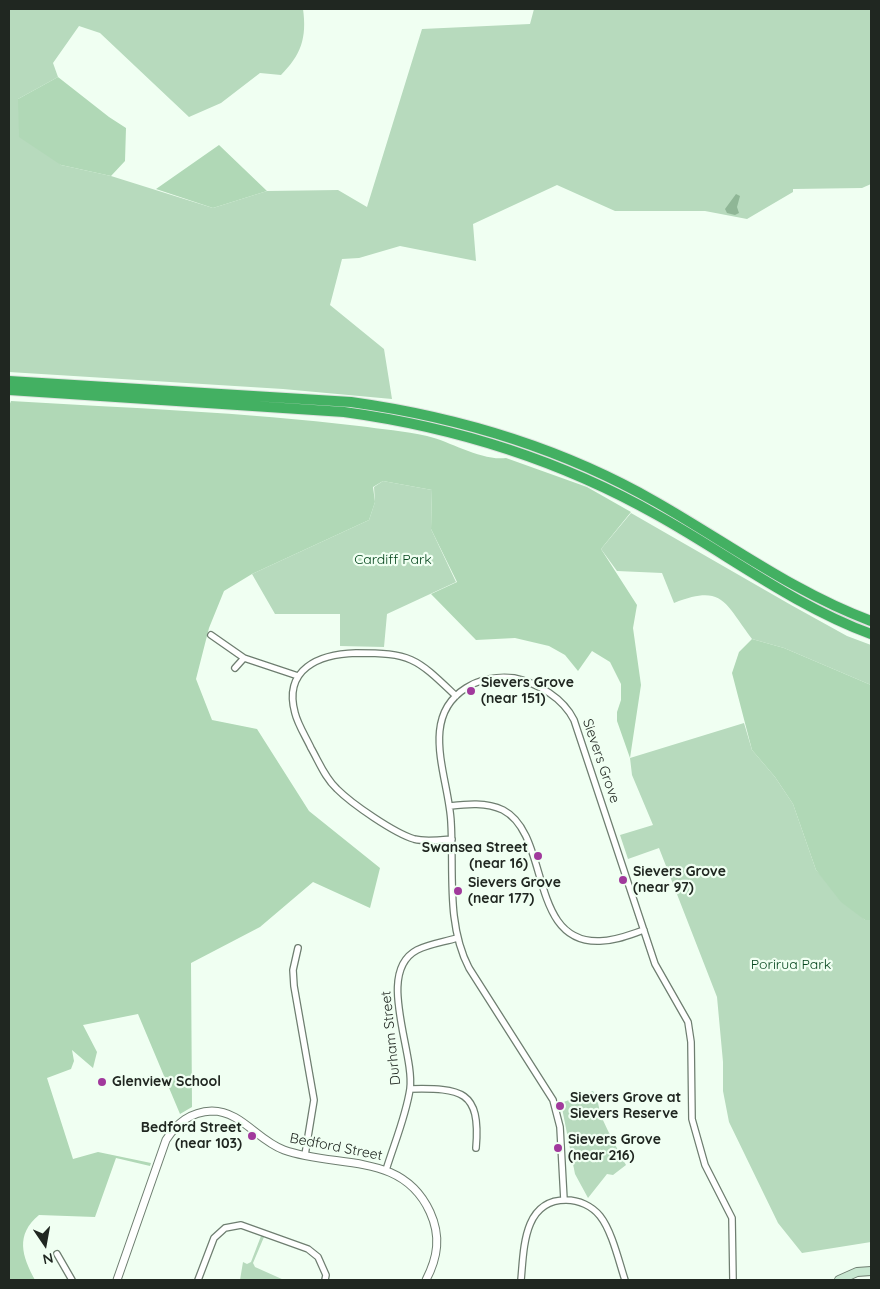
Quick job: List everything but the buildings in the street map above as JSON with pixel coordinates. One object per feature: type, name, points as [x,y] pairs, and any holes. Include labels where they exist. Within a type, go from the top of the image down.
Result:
[{"type":"highway","points":[[9,380],[351,402],[404,410],[473,427],[541,448],[615,480],[690,522],[803,591],[871,621]]},
{"type":"highway","points":[[9,390],[336,411],[394,419],[477,439],[530,456],[615,492],[678,527],[786,595],[871,634]]},
{"type":"main road","points":[[839,1280],[857,1272],[871,1271]]},
{"type":"street","points":[[211,634],[244,658],[298,676]]},
{"type":"street","points":[[452,839],[424,840],[406,836],[338,790],[319,763],[295,714],[294,687],[298,676],[307,666],[326,656],[398,654],[422,664],[456,696]]},
{"type":"street","points":[[235,668],[244,658]]},
{"type":"street","name":"Sievers Grove","points":[[564,1200],[560,1127],[553,1100],[469,968],[457,938],[454,921],[450,806],[439,739],[442,718],[456,696],[476,683],[507,677],[524,681],[546,692],[568,710],[574,720],[659,972],[683,1009],[688,1022],[691,1042],[692,1119],[705,1165],[732,1218],[733,1280]]},
{"type":"street","points":[[450,806],[488,805],[504,810],[515,820],[526,837],[553,913],[560,925],[570,934],[598,942],[644,930]]},
{"type":"street","name":"Durham Street","points":[[386,1170],[410,1089],[410,1074],[397,989],[399,971],[404,961],[416,951],[457,938]]},
{"type":"street","points":[[298,948],[293,970],[294,986],[314,1100],[305,1155]]},
{"type":"street","points":[[410,1089],[449,1091],[469,1098],[475,1112],[476,1148]]},
{"type":"street","name":"Bedford Street","points":[[117,1280],[166,1140],[181,1121],[204,1112],[221,1112],[239,1120],[276,1147],[305,1155],[386,1170],[404,1179],[424,1199],[436,1225],[437,1245],[434,1265],[426,1280]]},
{"type":"street","points":[[521,1280],[525,1238],[529,1224],[542,1208],[564,1200],[587,1205],[601,1217],[625,1280]]},
{"type":"street","points":[[198,1280],[214,1238],[225,1228],[241,1224],[308,1249],[318,1257],[326,1275],[325,1280]]},
{"type":"street","points":[[57,1254],[72,1280]]},
{"type":"green space","points":[[10,9],[303,9],[304,29],[301,45],[288,68],[281,75],[260,73],[221,103],[189,117],[100,33],[79,26],[53,63],[58,77],[18,99],[61,165],[111,176],[213,208],[267,191],[338,190],[367,207],[422,29],[530,24],[534,9],[871,9],[871,184],[862,188],[793,189],[793,192],[747,219],[705,211],[615,211],[557,185],[473,224],[476,261],[400,246],[359,258],[342,259],[330,305],[384,349],[392,399],[283,389],[9,372]]},
{"type":"green space","name":"Cardiff Park","points":[[383,481],[432,490],[431,529],[456,582],[387,614],[384,647],[340,646],[340,614],[275,614],[252,574],[369,520],[375,502],[374,487]]},
{"type":"green space","points":[[631,513],[847,636],[871,645],[871,685],[784,648],[752,639],[728,606],[713,596],[703,595],[674,603],[662,573],[617,571],[601,549]]},
{"type":"green space","name":"Porirua Park","points":[[744,723],[752,750],[775,777],[793,804],[816,870],[865,920],[871,920],[871,1242],[802,1253],[778,1223],[729,1122],[723,1091],[723,1062],[717,997],[659,848],[628,859],[620,835],[653,825],[632,775],[630,758]]},
{"type":"green space","points":[[593,1091],[602,1118],[626,1165],[613,1175],[607,1174],[588,1198],[575,1174],[561,1103]]},
{"type":"green space","points":[[261,1236],[264,1237],[253,1263],[255,1267],[284,1280],[240,1280],[243,1262],[247,1264],[251,1262]]},
{"type":"shaded area","points":[[58,77],[126,128],[125,161],[111,176],[61,165],[19,137],[18,99]]},
{"type":"shaded area","points":[[219,145],[267,191],[213,208],[156,189]]},
{"type":"shaded area","points":[[736,194],[740,196],[737,207],[739,213],[735,215],[727,213],[725,209]]},
{"type":"shaded area","points":[[11,401],[229,414],[316,421],[402,431],[437,439],[487,457],[506,458],[587,487],[631,512],[601,549],[637,605],[633,628],[641,685],[630,758],[617,721],[617,712],[621,700],[621,684],[610,662],[592,651],[578,671],[565,655],[549,646],[515,638],[476,640],[431,594],[457,582],[431,529],[432,490],[383,481],[373,487],[375,502],[369,520],[252,574],[224,591],[209,628],[196,679],[212,720],[257,729],[309,811],[380,868],[370,908],[313,882],[260,927],[191,963],[192,1107],[180,1114],[138,1014],[83,1025],[97,1052],[93,1068],[72,1050],[74,1061],[71,1069],[47,1078],[73,1159],[98,1152],[151,1163],[150,1166],[116,1158],[95,1217],[39,1215],[31,1223],[26,1230],[23,1246],[27,1263],[35,1280],[9,1280],[9,406]]},
{"type":"shaded area","points":[[752,639],[784,648],[871,685],[871,920],[865,920],[841,902],[816,870],[793,804],[775,777],[752,750],[732,673],[739,652]]},
{"type":"place","name":"Sievers Grove (near 151)","points":[[471,691]]},
{"type":"place","name":"Swansea Street (near 16)","points":[[538,856]]},
{"type":"place","name":"Sievers Grove (near 97)","points":[[623,880]]},
{"type":"place","name":"Sievers Grove (near 177)","points":[[458,891]]},
{"type":"place","name":"Glenview School","points":[[102,1082]]},
{"type":"place","name":"Sievers Grove at Sievers Reserve","points":[[560,1106]]},
{"type":"place","name":"Bedford Street (near 103)","points":[[252,1136]]},
{"type":"place","name":"Sievers Grove (near 216)","points":[[558,1148]]}]
